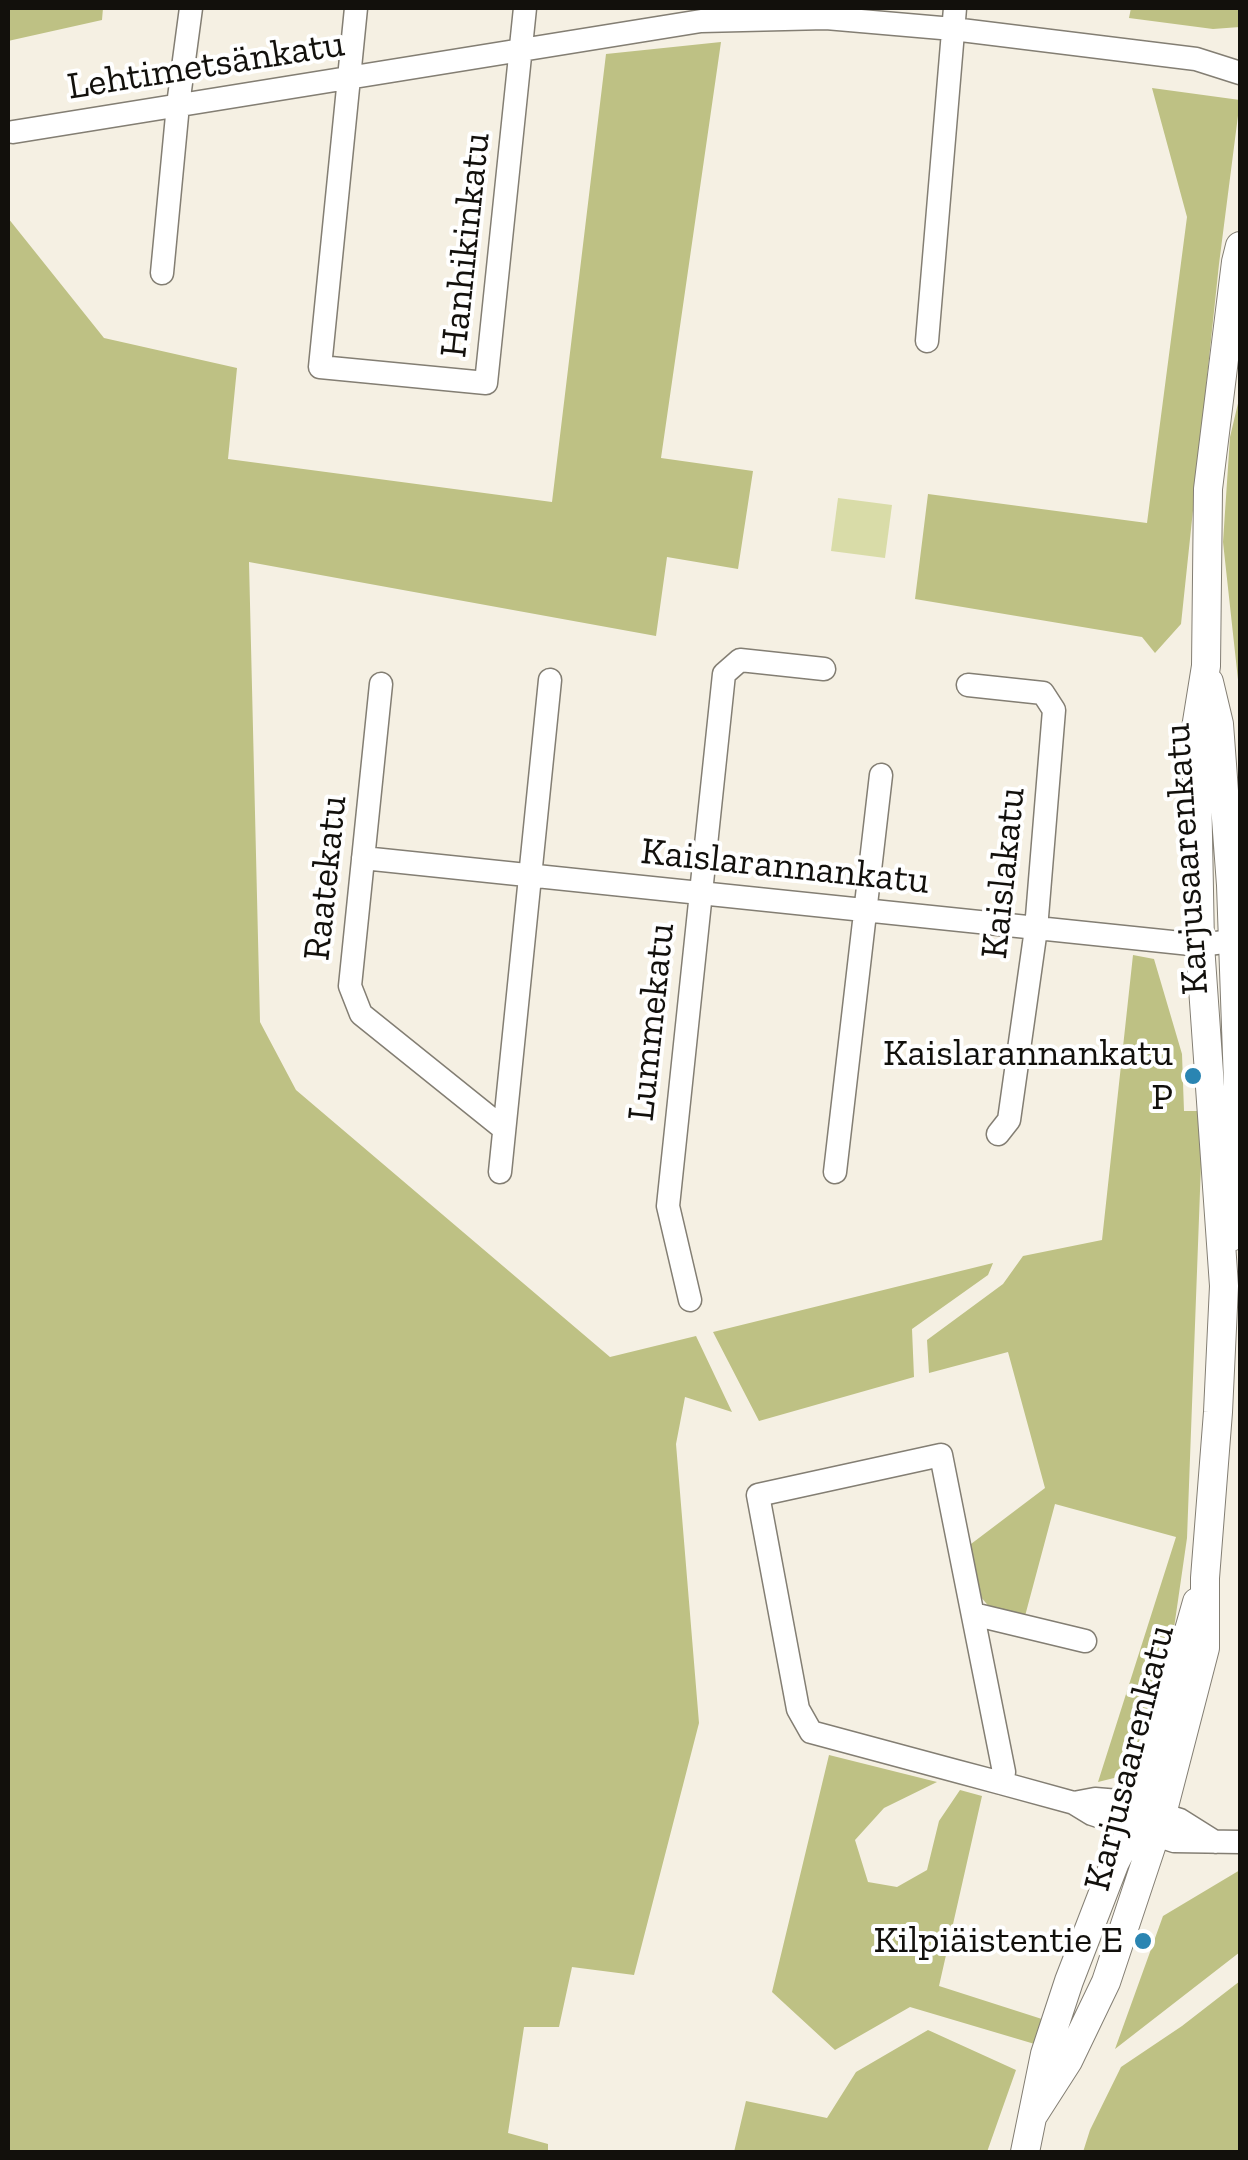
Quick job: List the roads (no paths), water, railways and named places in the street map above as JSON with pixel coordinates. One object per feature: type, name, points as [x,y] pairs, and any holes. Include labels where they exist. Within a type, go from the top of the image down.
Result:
[{"type":"street","points":[[162,273],[191,8]]},
{"type":"street","points":[[348,79],[356,8]]},
{"type":"street","name":"Hanhikinkatu","points":[[348,79],[320,368],[486,384],[526,8]]},
{"type":"street","points":[[926,341],[954,18]]},
{"type":"street","name":"Lehtimetsänkatu","points":[[13,132],[701,21],[954,18],[1196,59],[1240,73]]},
{"type":"street","name":"Karjusaarenkatu","points":[[1224,1286],[1200,945],[1196,728],[1206,666],[1208,490],[1240,246]]},
{"type":"street","name":"Karjusaarenkatu","points":[[1224,363],[1240,314]]},
{"type":"street","name":"Lummekatu","points":[[690,1300],[668,1206],[724,674],[740,660],[824,669]]},
{"type":"street","name":"Karjusaarenkatu","points":[[1024,2152],[1034,2114],[1068,2061],[1106,1982],[1147,1821],[1205,1648],[1205,1578],[1224,1286],[1237,1203],[1238,1083],[1237,940],[1219,724],[1206,666]]},
{"type":"street","points":[[500,1172],[550,680]]},
{"type":"street","name":"Raatekatu","points":[[381,684],[350,986],[361,1014],[504,1130]]},
{"type":"street","name":"Kaislakatu","points":[[968,685],[1044,693],[1054,710],[1036,929],[1009,1120],[998,1134]]},
{"type":"street","points":[[835,1172],[882,776]]},
{"type":"street","name":"Kaislarannankatu","points":[[363,858],[1200,945],[1237,940]]},
{"type":"street","points":[[1001,1783],[1004,1772],[940,1456],[758,1494],[798,1709],[812,1732],[1074,1803],[1119,1801],[1174,1841],[1240,1842]]},
{"type":"street","points":[[973,1614],[1084,1642]]},
{"type":"place","name":"Kaislarannankatu P","points":[[1193,1076]]},
{"type":"place","name":"Kilpiäistentie E","points":[[1143,1941]]}]
